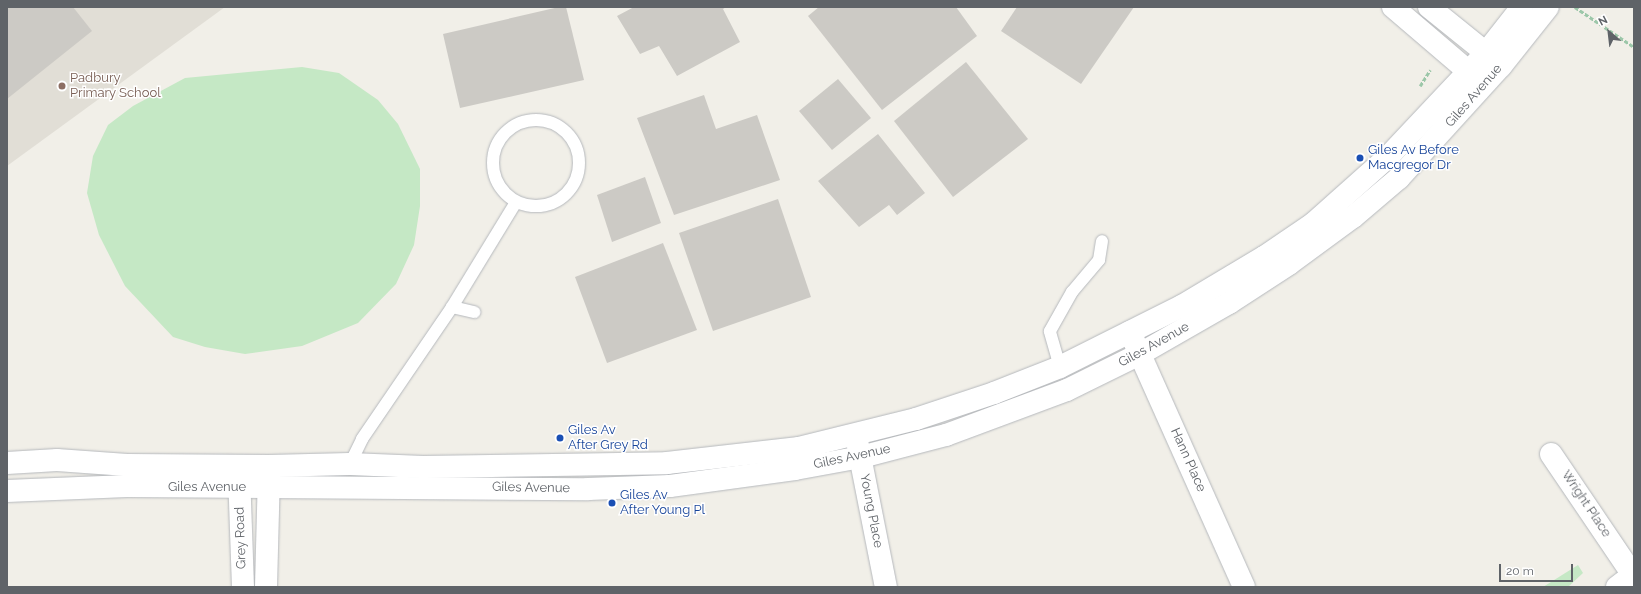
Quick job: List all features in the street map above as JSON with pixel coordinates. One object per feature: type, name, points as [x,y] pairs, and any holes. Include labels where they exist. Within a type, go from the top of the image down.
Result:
[{"type":"street","points":[[1393,7],[1484,84]]},
{"type":"street","points":[[1429,7],[1493,60]]},
{"type":"street","name":"Giles Avenue","points":[[7,463],[57,460],[239,476],[588,489],[670,486],[740,478],[861,457],[946,434],[1067,390],[1140,354],[1243,294],[1289,264],[1353,217],[1399,178],[1484,84],[1493,60],[1522,7]]},
{"type":"street","name":"Giles Avenue","points":[[269,477],[350,464],[423,467],[667,463],[799,448],[856,436],[966,403],[1060,367],[1188,303],[1264,257],[1314,223],[1388,157],[1468,71],[1493,60],[1548,7]]},
{"type":"street","name":"Hann Place","points":[[1130,332],[1244,587]]},
{"type":"street","name":"Young Place","points":[[856,436],[886,587]]},
{"type":"street","name":"Wright Place","points":[[1551,454],[1628,579]]},
{"type":"street","name":"Giles Avenue","points":[[7,491],[127,486],[239,476]]},
{"type":"street","name":"Grey Road","points":[[239,476],[243,587]]},
{"type":"street","name":"Grey Road","points":[[266,587],[269,477]]},
{"type":"lane","points":[[542,120],[556,124],[568,133],[576,146],[580,160],[578,175],[571,188],[560,199],[546,205],[531,206],[516,202],[504,193],[496,180],[494,158],[501,137],[512,126],[526,121],[542,120]]},
{"type":"lane","points":[[350,464],[362,439],[452,307],[516,202]]},
{"type":"lane","points":[[1060,367],[1050,331],[1072,292],[1099,260],[1102,241]]},
{"type":"lane","points":[[452,307],[474,312]]},
{"type":"path","points":[[1575,7],[1634,47]]},
{"type":"path","points":[[1420,88],[1425,76]]},
{"type":"shaded area","name":"Padbury Primary School","points":[[7,7],[225,7],[7,166]]},
{"type":"green space","points":[[302,67],[339,73],[378,100],[398,124],[420,169],[420,206],[414,245],[396,284],[358,323],[302,346],[245,354],[205,347],[173,337],[125,286],[99,235],[87,193],[93,156],[108,125],[133,106],[185,78]]},
{"type":"green space","points":[[1578,565],[1583,573],[1568,587],[1543,587]]},
{"type":"building","points":[[7,7],[73,7],[92,31],[7,99]]},
{"type":"building","points":[[559,7],[566,7],[584,80],[460,108],[443,34]]},
{"type":"building","points":[[634,7],[726,7],[723,9],[740,42],[677,76],[659,46],[640,54],[617,16]]},
{"type":"building","points":[[819,7],[956,7],[977,36],[882,110],[808,16]]},
{"type":"building","points":[[1017,7],[1134,7],[1081,84],[1001,31]]},
{"type":"building","points":[[966,62],[1028,139],[953,197],[894,121]]},
{"type":"building","points":[[838,79],[871,118],[832,150],[799,111]]},
{"type":"building","points":[[704,95],[716,129],[757,115],[780,180],[674,215],[637,118]]},
{"type":"building","points":[[878,134],[925,193],[897,215],[889,205],[859,227],[818,181]]},
{"type":"building","points":[[645,177],[661,223],[612,242],[597,195]]},
{"type":"building","points":[[778,199],[811,297],[713,331],[679,233]]},
{"type":"building","points":[[663,243],[697,330],[607,363],[575,277]]},
{"type":"place","name":"Padbury Primary School","points":[[62,86]]},
{"type":"place","name":"Giles Av Before Macgregor Dr","points":[[1360,158]]},
{"type":"place","name":"Giles Av After Grey Rd","points":[[560,438]]},
{"type":"place","name":"Giles Av After Young Pl","points":[[612,503]]}]
